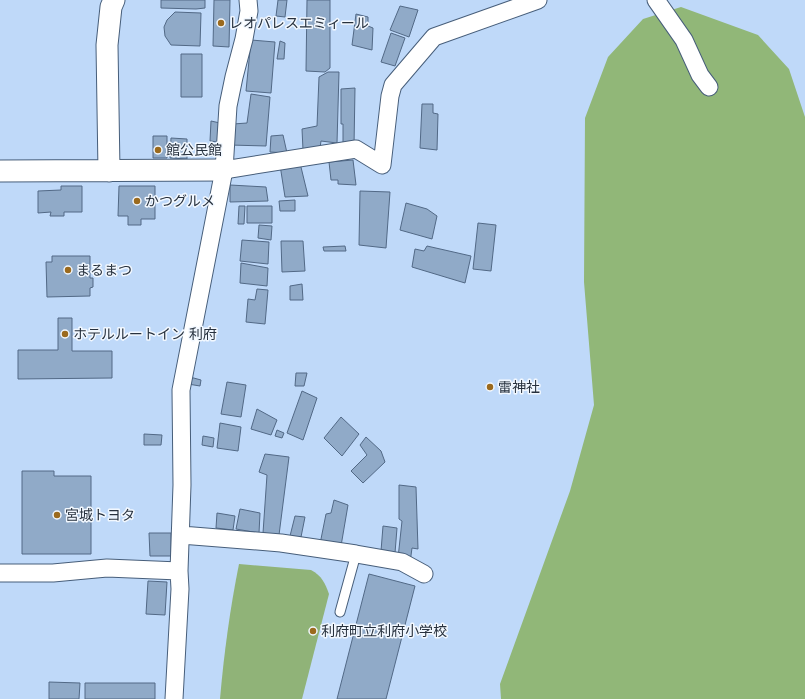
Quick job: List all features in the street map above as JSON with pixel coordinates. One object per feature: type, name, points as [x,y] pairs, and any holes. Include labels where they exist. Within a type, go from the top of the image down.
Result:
[{"type":"street","points":[[109,171],[107,45],[111,7],[114,0]]},
{"type":"street","points":[[174,699],[180,589],[181,390],[224,170],[228,106],[244,39],[249,11],[248,0]]},
{"type":"street","points":[[0,171],[224,170],[356,149],[382,165],[390,96],[393,86],[434,37],[538,0]]},
{"type":"street","points":[[656,0],[684,40],[700,75],[709,87]]},
{"type":"street","points":[[181,535],[281,543],[356,554],[402,562],[424,574]]},
{"type":"street","points":[[0,573],[53,573],[107,568],[179,572]]},
{"type":"lane","points":[[340,612],[356,554]]},
{"type":"green space","points":[[681,7],[758,35],[789,69],[805,117],[805,699],[501,699],[500,684],[570,491],[594,405],[584,282],[585,118],[608,57],[643,19]]},
{"type":"green space","points":[[239,564],[311,570],[323,580],[326,586],[329,594],[302,699],[220,699],[223,665]]},
{"type":"building","points":[[161,0],[205,0],[205,8],[161,8]]},
{"type":"building","name":"レオパレスエミィール","points":[[214,0],[230,0],[229,47],[213,46]]},
{"type":"building","points":[[278,0],[287,0],[285,17],[276,16]]},
{"type":"building","points":[[307,0],[330,0],[330,68],[325,72],[306,71]]},
{"type":"building","points":[[400,6],[418,10],[409,37],[390,30]]},
{"type":"building","points":[[175,12],[201,13],[200,46],[171,45],[165,36],[164,27],[167,20]]},
{"type":"building","points":[[356,14],[368,17],[368,26],[373,28],[372,50],[352,45]]},
{"type":"building","points":[[391,33],[405,38],[395,66],[381,62]]},
{"type":"building","points":[[251,40],[275,42],[271,93],[246,91]]},
{"type":"building","points":[[280,41],[285,43],[284,59],[277,59]]},
{"type":"building","points":[[181,54],[202,54],[202,97],[181,97]]},
{"type":"building","points":[[328,72],[339,72],[337,143],[321,141],[320,148],[303,150],[302,129],[317,126],[319,77]]},
{"type":"building","points":[[355,88],[354,146],[343,146],[343,124],[341,124],[341,89]]},
{"type":"building","points":[[251,94],[270,97],[266,146],[230,145],[233,124],[247,123]]},
{"type":"building","points":[[422,104],[433,104],[433,113],[438,114],[437,150],[420,148]]},
{"type":"building","points":[[211,121],[220,123],[218,142],[210,141]]},
{"type":"building","points":[[283,135],[287,153],[270,152],[271,136]]},
{"type":"building","points":[[153,136],[167,136],[167,158],[153,158]]},
{"type":"building","points":[[171,138],[187,139],[187,159],[170,158]]},
{"type":"building","points":[[353,160],[356,185],[338,184],[338,180],[331,180],[329,162]]},
{"type":"building","points":[[300,163],[308,196],[285,197],[280,165]]},
{"type":"building","points":[[230,185],[266,187],[268,201],[230,202]]},
{"type":"building","points":[[61,186],[82,186],[82,212],[64,212],[64,216],[50,216],[51,212],[38,213],[38,191],[61,190]]},
{"type":"building","name":"かつグルメ","points":[[119,186],[155,186],[155,219],[141,219],[141,225],[128,225],[128,216],[118,216]]},
{"type":"building","points":[[360,191],[390,192],[386,248],[359,245]]},
{"type":"building","points":[[295,200],[295,211],[280,211],[279,201]]},
{"type":"building","points":[[406,203],[427,209],[437,216],[432,239],[400,230]]},
{"type":"building","points":[[239,206],[245,206],[244,224],[238,224]]},
{"type":"building","points":[[247,206],[272,206],[272,223],[247,223]]},
{"type":"building","points":[[478,223],[496,225],[491,271],[473,269]]},
{"type":"building","points":[[259,225],[272,226],[271,240],[258,238]]},
{"type":"building","points":[[242,240],[269,242],[268,264],[240,261]]},
{"type":"building","points":[[281,241],[303,241],[305,271],[282,272]]},
{"type":"building","points":[[345,246],[346,251],[324,251],[323,247]]},
{"type":"building","points":[[427,246],[471,256],[465,283],[412,267],[415,249],[424,251]]},
{"type":"building","name":"まるまつ","points":[[52,256],[90,256],[90,278],[93,278],[93,287],[90,288],[90,296],[47,297],[46,262],[52,262]]},
{"type":"building","points":[[241,263],[268,268],[267,286],[240,283]]},
{"type":"building","points":[[302,284],[303,300],[290,300],[290,286]]},
{"type":"building","points":[[257,289],[268,290],[265,324],[246,322],[248,299],[255,300]]},
{"type":"building","name":"ホテルルートイン 利府","points":[[58,318],[72,318],[72,351],[112,351],[112,378],[18,379],[18,350],[58,350]]},
{"type":"building","points":[[296,373],[307,373],[304,386],[295,386]]},
{"type":"building","points":[[190,377],[201,380],[200,386],[188,384]]},
{"type":"building","points":[[227,382],[246,385],[241,417],[221,414]]},
{"type":"building","points":[[302,391],[317,398],[303,440],[287,433]]},
{"type":"building","points":[[257,409],[277,420],[271,435],[251,429]]},
{"type":"building","points":[[341,417],[359,434],[342,456],[324,438]]},
{"type":"building","points":[[220,423],[241,427],[238,451],[217,448]]},
{"type":"building","points":[[277,430],[284,433],[282,438],[275,436]]},
{"type":"building","points":[[144,434],[162,435],[161,445],[144,445]]},
{"type":"building","points":[[203,436],[214,438],[213,447],[202,445]]},
{"type":"building","points":[[366,437],[381,451],[385,462],[363,483],[351,471],[367,455],[360,445]]},
{"type":"building","points":[[265,454],[289,457],[279,535],[263,533],[267,475],[259,472]]},
{"type":"building","name":"宮城トヨタ","points":[[22,471],[54,471],[54,476],[91,476],[91,554],[22,554]]},
{"type":"building","points":[[399,485],[416,487],[418,549],[412,548],[410,563],[398,558],[402,521],[399,519]]},
{"type":"building","points":[[334,500],[348,505],[341,546],[320,544],[326,514],[331,513]]},
{"type":"building","points":[[240,509],[260,513],[259,533],[236,529]]},
{"type":"building","points":[[217,513],[235,516],[233,530],[216,528]]},
{"type":"building","points":[[295,516],[305,517],[301,537],[290,536]]},
{"type":"building","points":[[383,526],[397,528],[395,553],[381,551]]},
{"type":"building","points":[[149,533],[171,533],[171,556],[150,556]]},
{"type":"building","points":[[369,574],[415,586],[386,699],[337,699]]},
{"type":"building","points":[[148,581],[167,582],[165,615],[146,614]]},
{"type":"building","points":[[49,682],[80,683],[79,699],[49,699]]},
{"type":"building","points":[[85,683],[155,683],[155,699],[85,699]]},
{"type":"place","name":"レオパレスエミィール","points":[[221,23]]},
{"type":"place","name":"館公民館","points":[[158,150]]},
{"type":"place","name":"かつグルメ","points":[[137,201]]},
{"type":"place","name":"まるまつ","points":[[68,270]]},
{"type":"place","name":"ホテルルートイン 利府","points":[[65,334]]},
{"type":"place","name":"雷神社","points":[[490,387]]},
{"type":"place","name":"宮城トヨタ","points":[[57,515]]},
{"type":"place","name":"利府町立利府小学校","points":[[313,631]]}]
